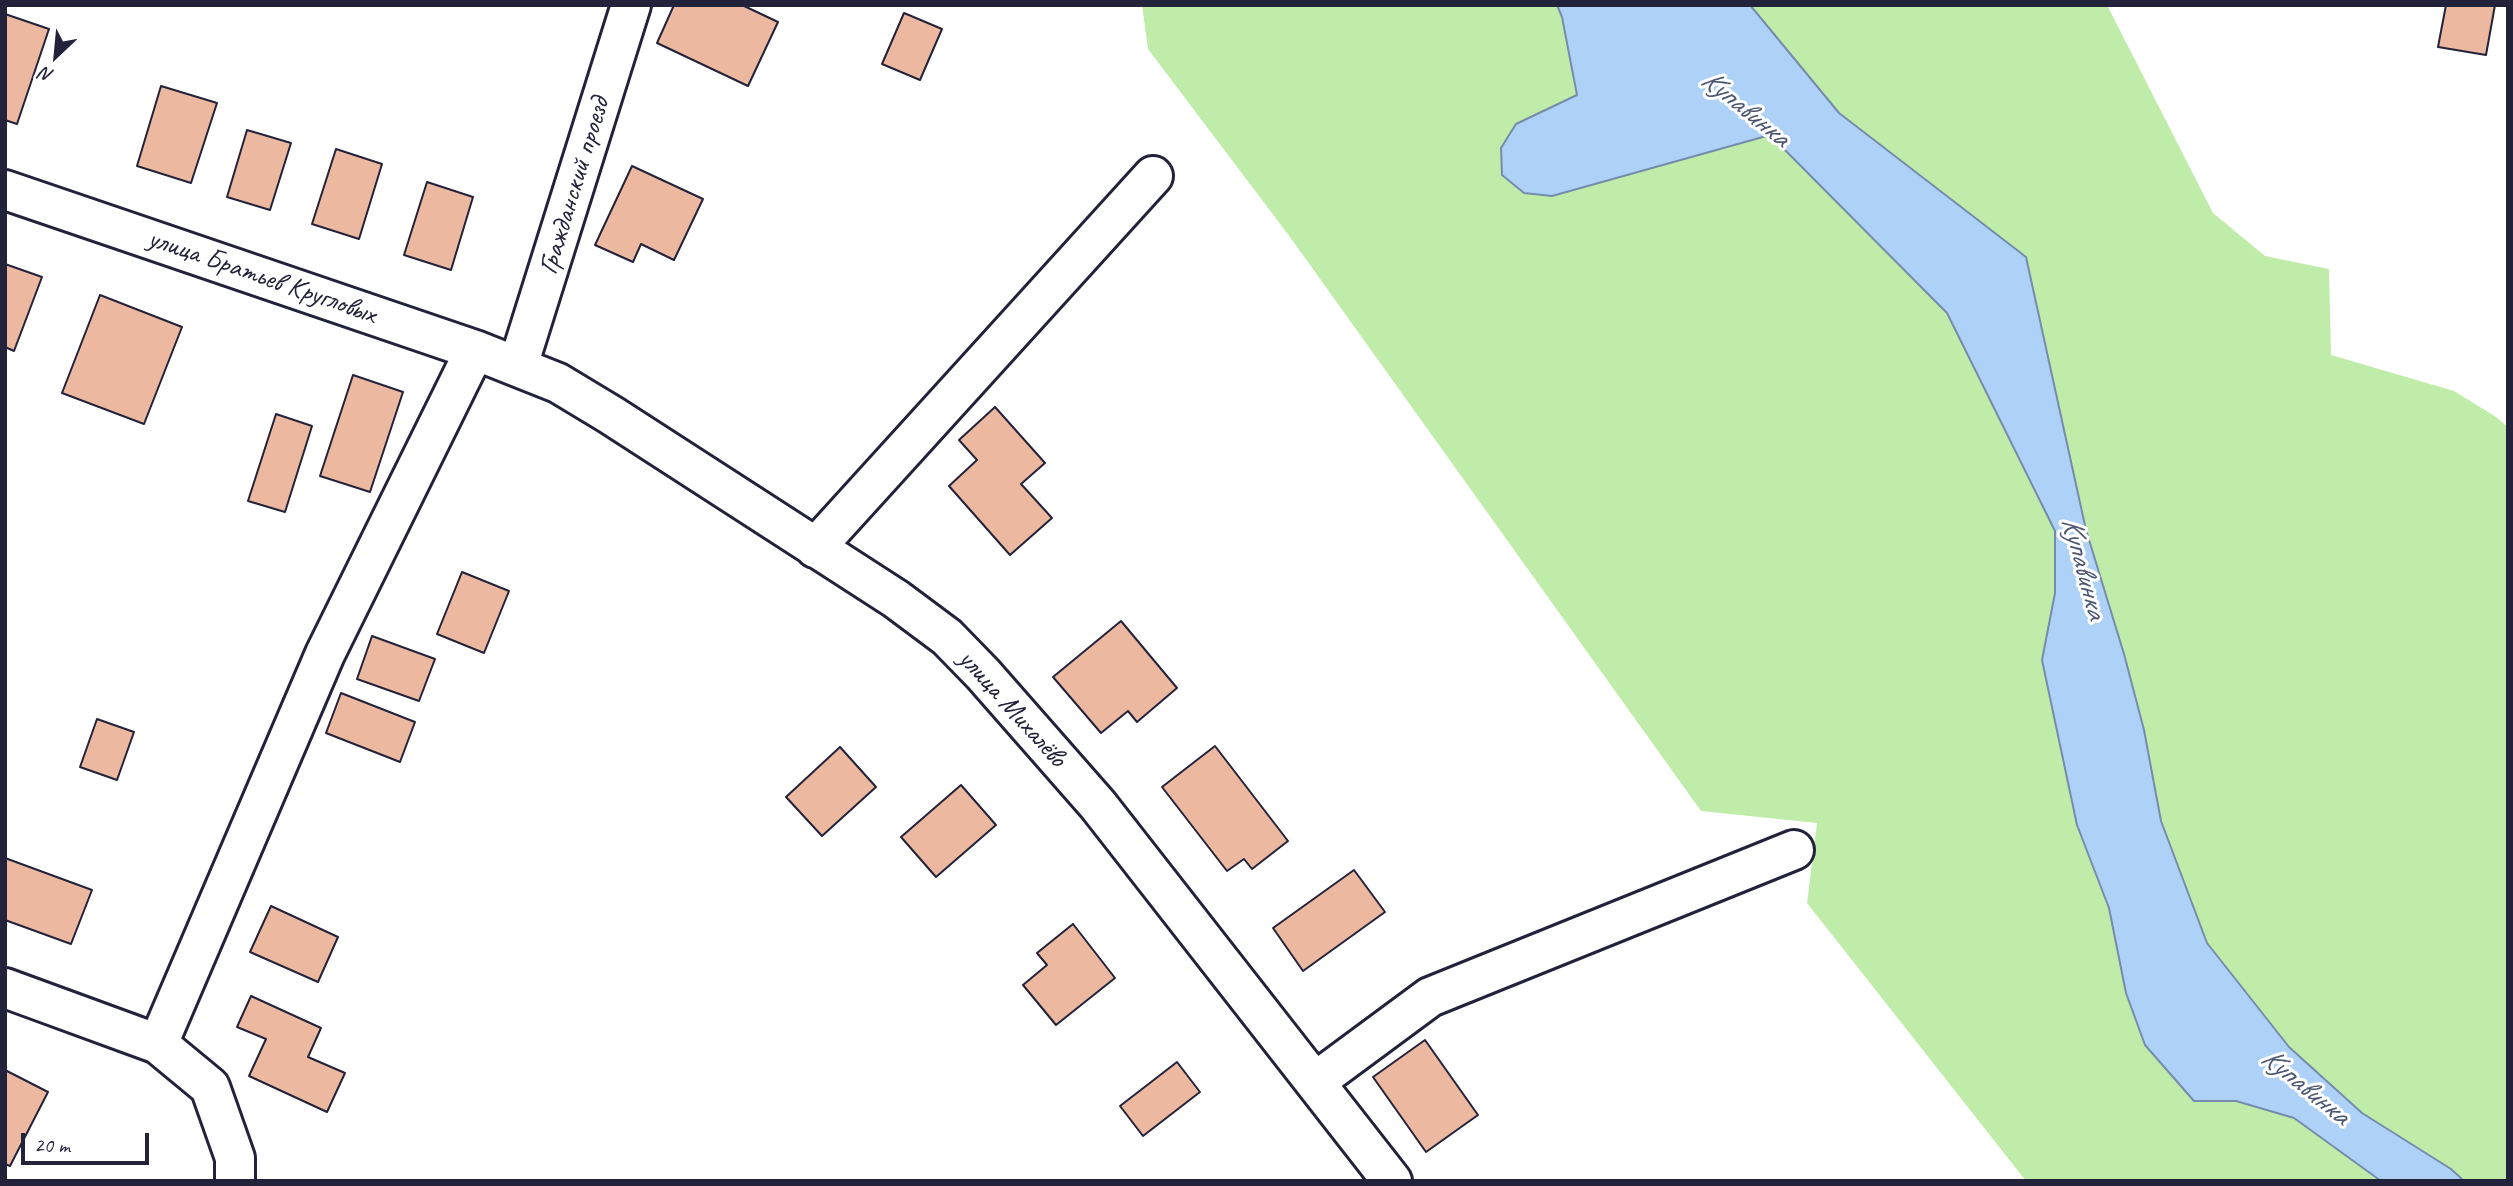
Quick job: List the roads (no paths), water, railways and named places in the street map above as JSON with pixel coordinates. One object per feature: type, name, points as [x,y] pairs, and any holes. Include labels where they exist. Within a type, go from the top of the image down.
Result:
[{"type":"street","name":"Гражданский проезд","points":[[518,366],[631,5]]},
{"type":"street","points":[[815,548],[1153,176]]},
{"type":"street","name":"улица Братьев Кругловых","points":[[5,190],[518,366]]},
{"type":"street","points":[[158,1044],[325,654],[475,350]]},
{"type":"street","name":"улица Михалёво","points":[[518,366],[558,383],[611,415],[895,599],[947,637],[1098,805],[1392,1181]]},
{"type":"street","points":[[1315,1082],[1430,997],[1794,850]]},
{"type":"street","points":[[5,988],[158,1044],[210,1087],[235,1158],[235,1181]]},
{"type":"water","name":"Купавинка","points":[[1557,5],[1750,5],[1839,113],[2026,257],[2086,530],[2144,730],[2161,821],[2207,943],[2289,1047],[2362,1113],[2451,1169],[2464,1181],[2381,1181],[2294,1118],[2236,1101],[2194,1101],[2145,1045],[2126,993],[2109,908],[2077,825],[2042,660],[2055,593],[2055,531],[1947,313],[1770,135],[1552,196],[1524,193],[1502,175],[1501,148],[1516,124],[1577,95],[1562,17]]}]
